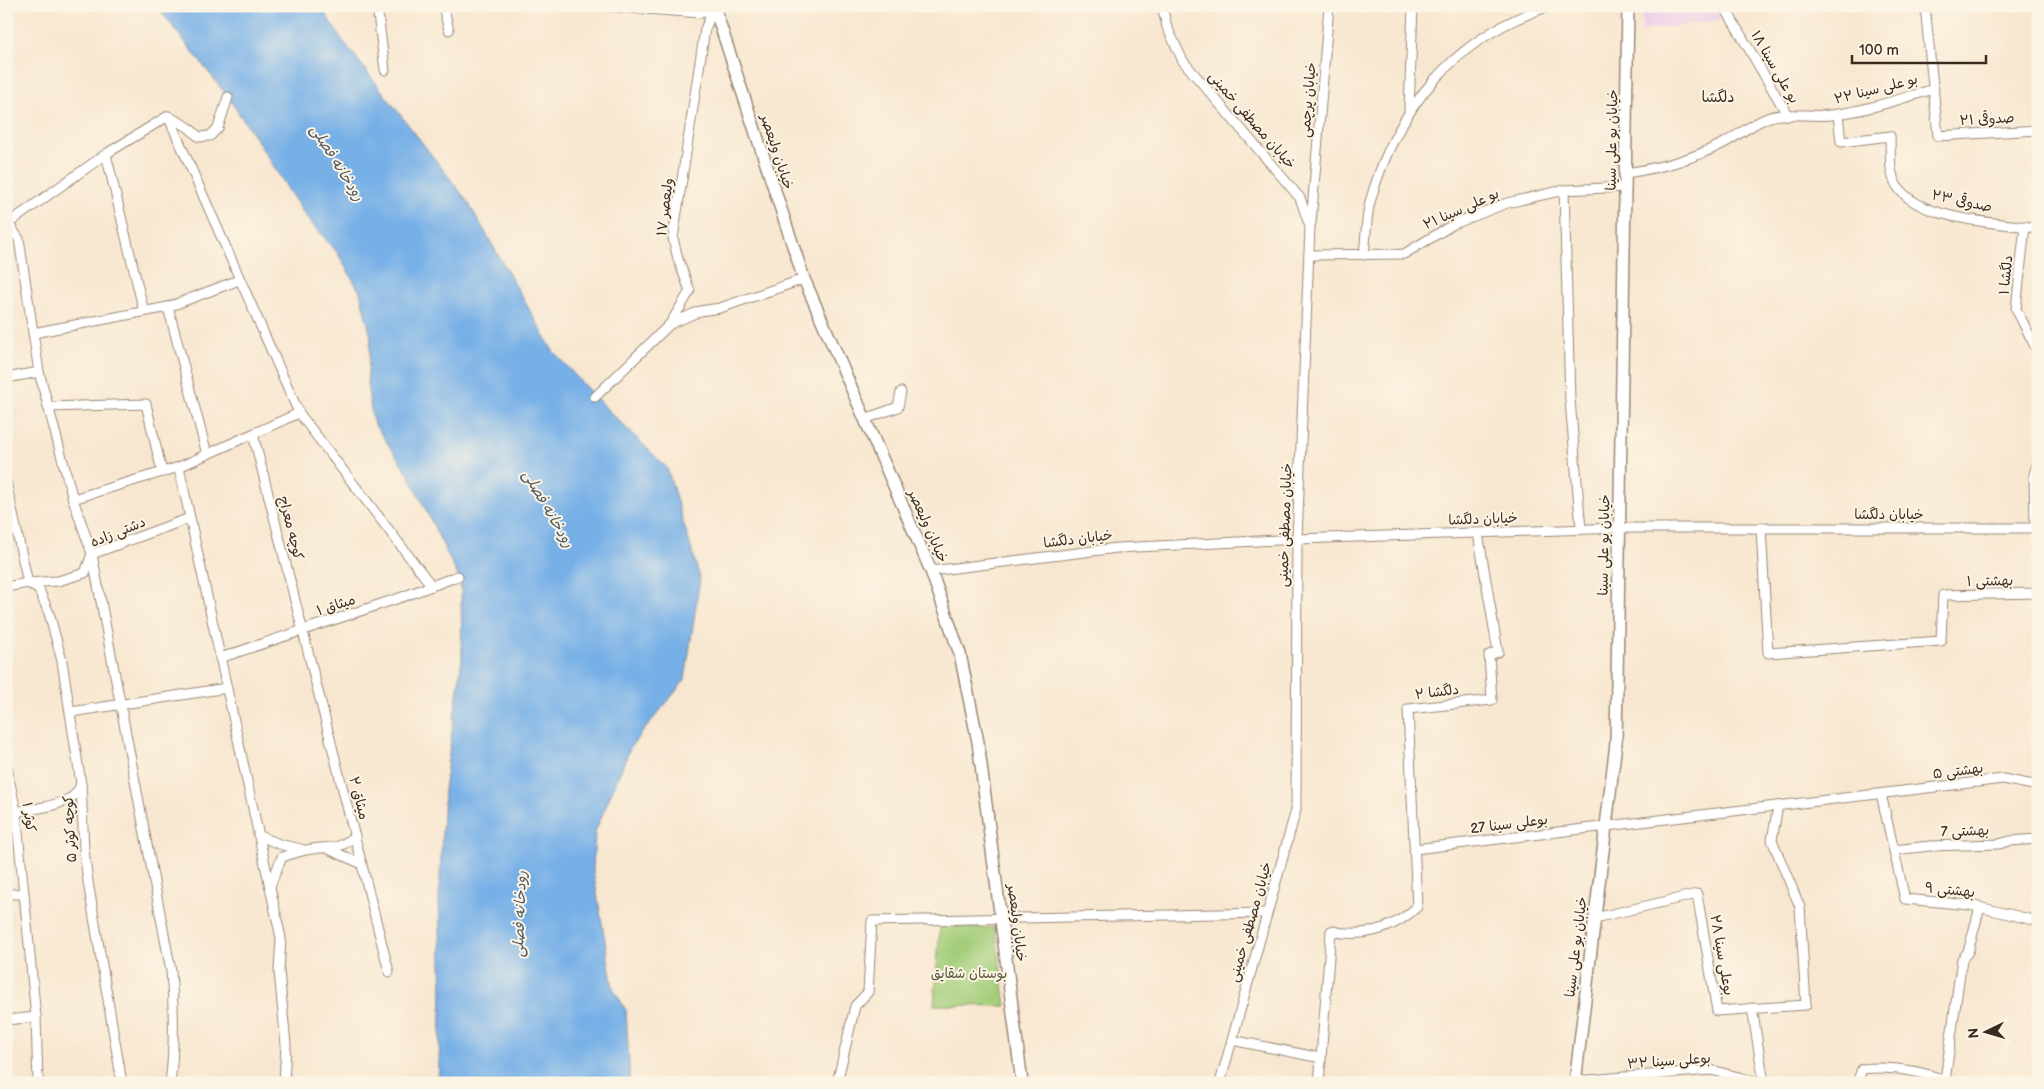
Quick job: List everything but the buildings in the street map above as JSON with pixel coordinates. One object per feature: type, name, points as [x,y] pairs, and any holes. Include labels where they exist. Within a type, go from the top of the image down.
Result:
[{"type":"main road","name":"خیابان بو علی سینا","points":[[1575,1082],[1616,743],[1628,6]]},
{"type":"main road","name":"خیابان ولیعصر","points":[[715,7],[804,280],[931,571],[960,654],[978,742],[1022,1083]]},
{"type":"street","points":[[377,6],[385,70]]},
{"type":"street","points":[[443,6],[449,30]]},
{"type":"street","points":[[603,6],[701,13],[715,7]]},
{"type":"street","name":"خیابان مصطفی خمینی","points":[[1162,6],[1167,27],[1184,61],[1300,198],[1310,226],[1297,539],[1296,810],[1220,1083]]},
{"type":"street","name":"خیابان پرچمی","points":[[1310,226],[1329,6]]},
{"type":"street","points":[[1409,110],[1413,6]]},
{"type":"street","points":[[1364,254],[1370,204],[1385,155],[1409,110],[1442,70],[1481,38],[1526,14],[1550,6]]},
{"type":"street","name":"بو علی سینا ۱۸","points":[[1724,6],[1788,116]]},
{"type":"street","points":[[1925,6],[1934,89]]},
{"type":"street","name":"ولیعصر ۱۷","points":[[670,324],[690,292],[678,259],[673,238],[705,29],[715,7]]},
{"type":"street","name":"بو علی سینا ۲۲","points":[[1626,173],[1669,165],[1692,158],[1722,144],[1769,117],[1838,114],[1877,106],[1934,89]]},
{"type":"street","name":"صدوقی ۲۱","points":[[1934,89],[1938,136],[2038,130]]},
{"type":"street","points":[[168,116],[188,127],[199,137],[210,136],[218,128],[228,98]]},
{"type":"street","name":"صدوقی ۲۳","points":[[1838,114],[1841,142],[1890,136],[1892,172],[1896,185],[1922,207],[1956,217],[2038,228]]},
{"type":"street","points":[[168,116],[106,154],[7,223],[19,239],[33,333],[48,407],[73,499],[92,554],[171,971],[175,1025],[170,1083]]},
{"type":"street","points":[[168,116],[299,413],[431,585]]},
{"type":"street","points":[[106,154],[144,312]]},
{"type":"street","name":"بو علی سینا ۲۱","points":[[1309,255],[1404,254],[1454,224],[1480,212],[1507,203],[1564,190],[1626,187]]},
{"type":"street","points":[[1564,190],[1570,400],[1581,529]]},
{"type":"street","name":"دلگشا ۱","points":[[2025,226],[2016,309],[2038,352]]},
{"type":"street","points":[[33,333],[168,307],[239,280]]},
{"type":"street","points":[[595,397],[670,324],[700,311],[720,308],[804,280]]},
{"type":"street","points":[[168,307],[208,454]]},
{"type":"street","points":[[6,378],[40,372]]},
{"type":"street","points":[[865,419],[898,406],[901,392]]},
{"type":"street","points":[[48,407],[146,404],[162,472]]},
{"type":"street","points":[[73,499],[179,466],[299,413]]},
{"type":"street","name":"کوچه معراج","points":[[253,434],[303,630]]},
{"type":"street","points":[[2036,528],[2034,474],[2038,462]]},
{"type":"street","points":[[179,466],[281,938],[279,971],[286,1045],[284,1083]]},
{"type":"street","points":[[6,482],[28,583]]},
{"type":"street","name":"دشتی زاده","points":[[6,587],[58,581],[85,573],[92,554],[190,518]]},
{"type":"street","name":"خیابان دلگشا","points":[[931,571],[1117,548],[1297,539],[1620,528],[2036,528]]},
{"type":"street","name":"بهشتی ۱","points":[[1762,528],[1768,653],[1941,641],[1942,595],[2038,593]]},
{"type":"street","name":"دلگشا ۲","points":[[1320,1058],[1331,931],[1358,934],[1384,929],[1408,916],[1418,907],[1408,709],[1492,700],[1489,655],[1498,652],[1478,533]]},
{"type":"street","name":"میثاق ۱","points":[[220,658],[405,596],[458,576]]},
{"type":"street","name":"کوچه کوثر ۵","points":[[28,583],[39,590],[49,613],[62,661],[81,784],[84,850],[88,882],[122,1083]]},
{"type":"street","name":"میثاق ۲","points":[[303,630],[389,972]]},
{"type":"street","points":[[71,712],[227,688]]},
{"type":"street","name":"کوثر ۱","points":[[6,764],[11,812],[24,894],[36,1017],[38,1083]]},
{"type":"street","name":"بهشتی ۵","points":[[1778,806],[2003,779],[2038,786]]},
{"type":"street","points":[[72,798],[81,784]]},
{"type":"street","name":"بهشتی ۹","points":[[1881,794],[1905,899],[1930,900],[1980,907],[2038,921]]},
{"type":"street","points":[[11,812],[42,807],[72,798],[78,800],[82,806]]},
{"type":"street","name":"بوعلی سینا 27","points":[[1415,849],[1778,806]]},
{"type":"street","name":"بوعلی سینا ۲۸","points":[[1595,918],[1697,894],[1717,1011],[1806,1005],[1800,908],[1772,840],[1778,806]]},
{"type":"street","points":[[258,835],[279,844],[306,850]]},
{"type":"street","points":[[270,886],[282,857],[306,850],[334,848],[345,845],[355,835]]},
{"type":"street","name":"بهشتی 7","points":[[1894,850],[1930,846],[1999,844],[2038,839]]},
{"type":"street","points":[[325,848],[362,864]]},
{"type":"street","points":[[6,894],[24,894]]},
{"type":"street","points":[[1856,1083],[1862,1069],[1878,1067],[1912,1070],[1945,1080],[1962,959],[1968,952],[1980,907]]},
{"type":"street","points":[[837,1083],[854,1006],[868,992],[872,921],[1267,913]]},
{"type":"street","points":[[1752,1008],[1763,1083]]},
{"type":"street","points":[[6,1020],[36,1017]]},
{"type":"street","points":[[1232,1040],[1320,1058],[1318,1083]]},
{"type":"street","name":"بوعلی سینا ۳۲","points":[[1575,1082],[1711,1070],[1763,1083]]},
{"type":"shaded area","points":[[1642,6],[1714,6],[1721,20],[1642,31]]},
{"type":"green space","name":"بوستان شقایق","points":[[940,926],[995,928],[1006,1006],[934,1005]]},
{"type":"water","name":"رودخانه فصلی","points":[[157,6],[320,6],[341,38],[468,202],[553,351],[595,397],[667,468],[700,578],[685,680],[631,746],[595,832],[593,870],[613,988],[626,1010],[630,1083],[438,1083],[442,995],[439,900],[444,790],[462,659],[461,589],[458,576],[408,473],[373,422],[367,384],[371,337],[360,292],[337,252],[305,216],[228,97]]},
{"type":"district","name":"دلگشا","points":[[1718,97]]}]
